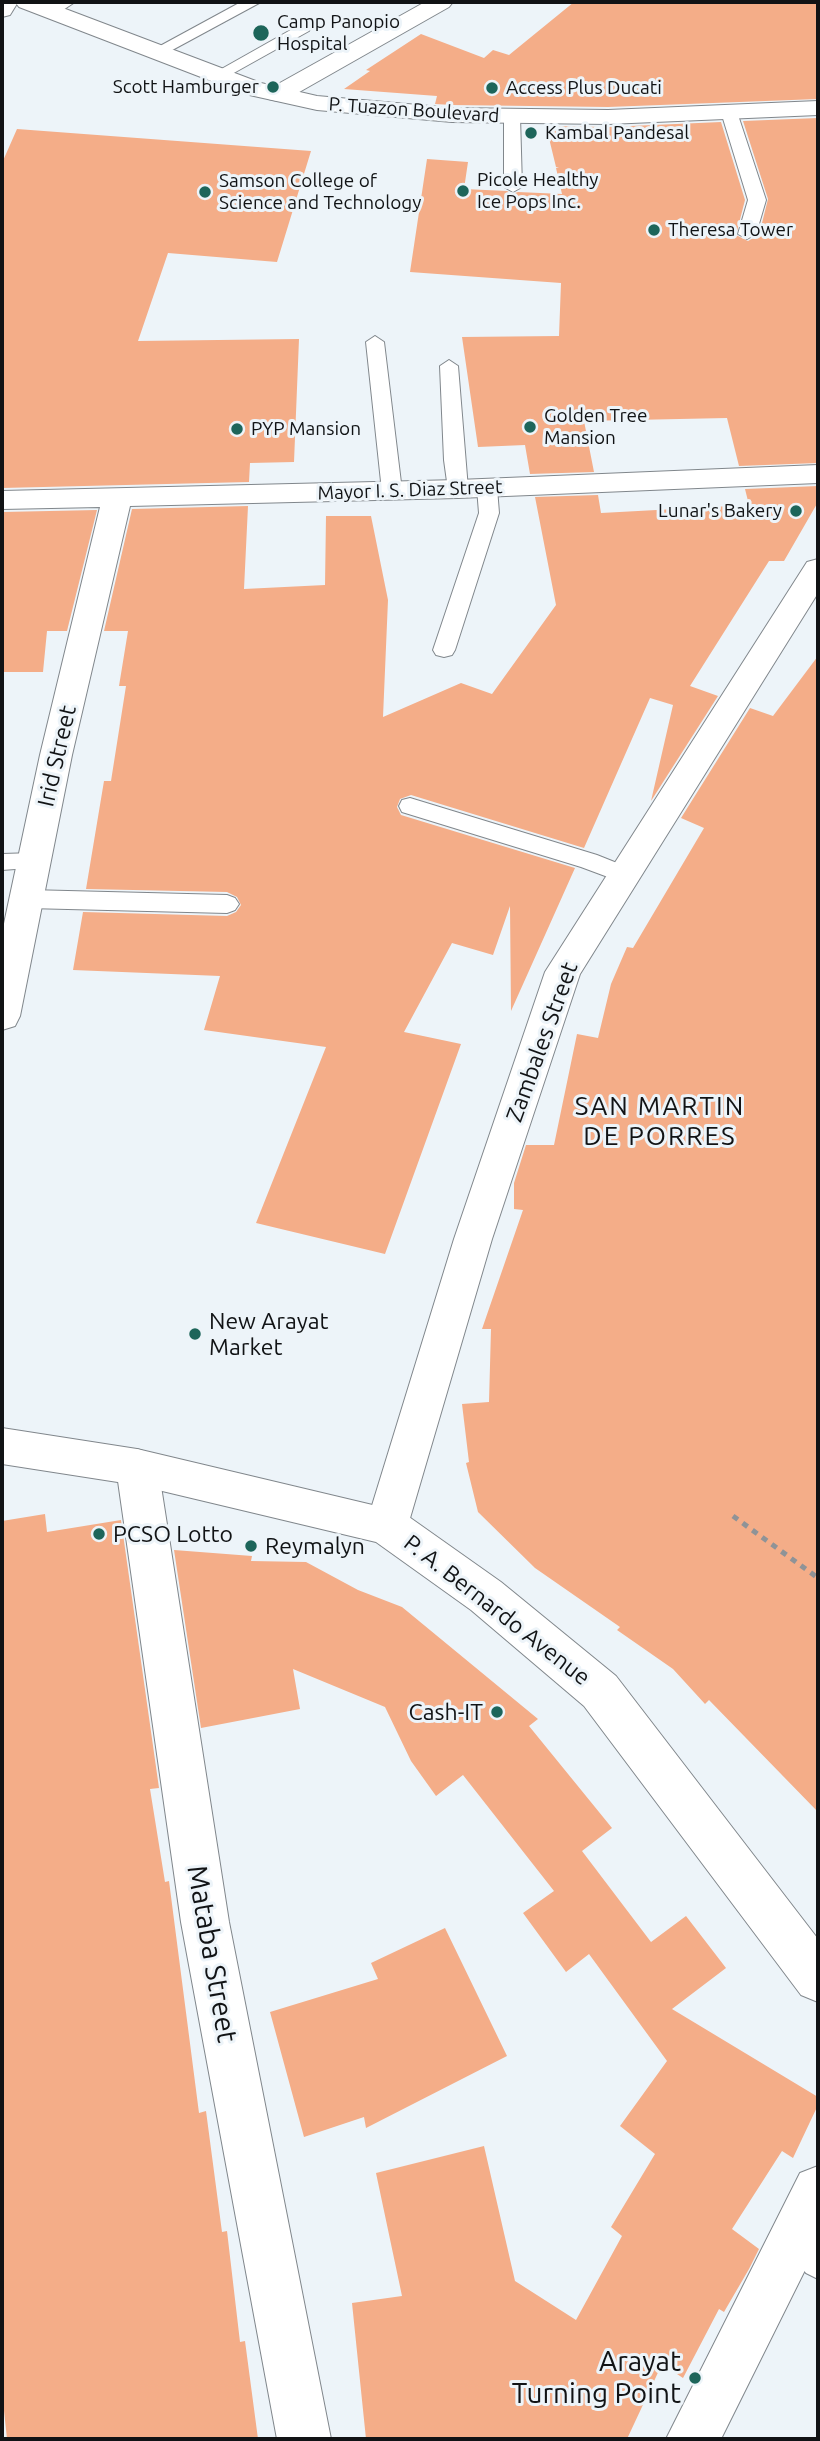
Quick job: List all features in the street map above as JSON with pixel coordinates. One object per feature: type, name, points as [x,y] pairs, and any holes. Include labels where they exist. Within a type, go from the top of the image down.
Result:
[{"type":"street","points":[[2,10],[6,2]]},
{"type":"street","name":"P. Tuazon Boulevard","points":[[27,2],[59,6],[157,51],[254,89],[317,103],[452,115],[608,117],[818,108]]},
{"type":"street","points":[[278,94],[441,2]]},
{"type":"street","name":"Mayor I. S. Diaz Street","points":[[2,500],[458,489],[818,474]]},
{"type":"street","name":"Irid Street","points":[[2,1016],[56,755],[117,498]]},
{"type":"street","name":"Zambales Street","points":[[387,1525],[473,1239],[563,972],[818,569]]},
{"type":"street","name":"P. A. Bernardo Avenue","points":[[2,1446],[136,1467],[387,1525],[486,1596],[600,1691],[818,1978]]},
{"type":"street","name":"Mataba Street","points":[[136,1467],[205,1922],[304,2439]]},
{"type":"street","points":[[692,2439],[808,2248],[818,2191]]},
{"type":"lane","points":[[157,51],[253,2]]},
{"type":"lane","points":[[217,76],[303,28]]},
{"type":"lane","points":[[729,112],[757,200],[747,234]]},
{"type":"lane","points":[[512,116],[513,187]]},
{"type":"lane","points":[[375,342],[392,491]]},
{"type":"lane","points":[[449,366],[458,489]]},
{"type":"lane","points":[[444,650],[489,513],[487,488]]},
{"type":"lane","points":[[410,806],[589,861],[624,876]]},
{"type":"lane","points":[[2,862],[34,861]]},
{"type":"lane","points":[[28,899],[227,904]]},
{"type":"path","points":[[733,1516],[818,1578]]},
{"type":"building","points":[[574,2],[818,2],[818,99],[608,107],[452,105],[435,104],[437,96],[344,89],[370,71],[366,70],[421,34],[484,58],[493,50],[509,55]]},
{"type":"building","points":[[818,118],[818,463],[739,466],[727,418],[584,421],[594,472],[530,474],[525,445],[478,447],[462,337],[559,336],[561,283],[410,272],[427,159],[468,162],[464,189],[507,191],[512,194],[562,194],[556,168],[559,168],[556,167],[546,126],[608,127],[721,122],[745,200],[736,235],[748,241],[759,235],[768,199],[743,121]]},
{"type":"building","points":[[17,129],[311,151],[277,262],[168,253],[138,341],[299,339],[294,462],[250,463],[249,482],[2,488],[2,163]]},
{"type":"building","points":[[818,486],[818,502],[784,561],[769,561],[690,686],[718,696],[651,801],[673,705],[650,698],[584,848],[411,795],[400,799],[397,807],[401,815],[575,868],[511,1011],[510,906],[493,955],[452,943],[404,1032],[461,1044],[385,1254],[256,1223],[326,1047],[204,1030],[220,976],[73,970],[83,912],[227,916],[236,912],[241,905],[237,897],[227,892],[86,889],[104,781],[111,781],[126,686],[119,686],[128,631],[104,631],[132,509],[248,506],[244,589],[325,585],[326,516],[371,516],[388,600],[383,717],[461,683],[492,694],[556,605],[535,497],[598,495],[601,513],[749,505],[745,489]]},
{"type":"building","points":[[97,510],[67,631],[47,631],[43,672],[2,672],[2,512]]},
{"type":"building","points":[[818,656],[818,1812],[709,1700],[705,1704],[673,1669],[617,1630],[620,1627],[535,1568],[478,1512],[466,1463],[469,1462],[462,1404],[489,1402],[491,1329],[482,1329],[523,1210],[514,1209],[514,1183],[526,1145],[554,1145],[577,1034],[598,1038],[611,984],[627,947],[633,948],[704,828],[681,818],[750,708],[773,716]]},
{"type":"building","points":[[45,1514],[47,1532],[121,1520],[159,1788],[150,1789],[165,1882],[169,1881],[199,2113],[206,2111],[222,2232],[227,2231],[240,2342],[245,2341],[258,2439],[7,2439],[2,2392],[2,1521]]},
{"type":"building","points":[[174,1550],[252,1556],[251,1561],[306,1562],[358,1590],[402,1607],[538,1719],[529,1726],[612,1828],[582,1851],[651,1942],[686,1916],[726,1968],[672,2009],[818,2097],[818,2105],[793,2158],[782,2151],[732,2229],[759,2249],[749,2269],[724,2312],[719,2309],[683,2378],[662,2364],[627,2439],[366,2439],[352,2303],[402,2296],[376,2173],[484,2146],[515,2281],[576,2320],[622,2236],[611,2227],[655,2154],[620,2126],[667,2061],[589,1954],[566,1972],[523,1913],[554,1891],[463,1775],[436,1796],[411,1761],[385,1707],[293,1669],[300,1709],[201,1728]]},
{"type":"building","points":[[445,1928],[507,2056],[366,2128],[364,2117],[304,2137],[270,2012],[378,1979],[371,1963]]},
{"type":"place","name":"Camp Panopio Hospital","points":[[261,33]]},
{"type":"place","name":"Scott Hamburger","points":[[273,87]]},
{"type":"place","name":"Access Plus Ducati","points":[[492,88]]},
{"type":"place","name":"Kambal Pandesal","points":[[531,133]]},
{"type":"place","name":"Picole Healthy Ice Pops Inc.","points":[[463,191]]},
{"type":"place","name":"Samson College of Science and Technology","points":[[205,192]]},
{"type":"place","name":"Theresa Tower","points":[[654,230]]},
{"type":"place","name":"Golden Tree Mansion","points":[[530,427]]},
{"type":"place","name":"PYP Mansion","points":[[237,429]]},
{"type":"place","name":"Lunar's Bakery","points":[[796,511]]},
{"type":"place","name":"New Arayat Market","points":[[195,1334]]},
{"type":"place","name":"PCSO Lotto","points":[[99,1534]]},
{"type":"place","name":"Reymalyn","points":[[251,1546]]},
{"type":"place","name":"Cash-IT","points":[[497,1712]]},
{"type":"place","name":"Arayat Turning Point","points":[[695,2378]]},
{"type":"district","name":"SAN MARTIN DE PORRES","points":[[660,1121]]}]
